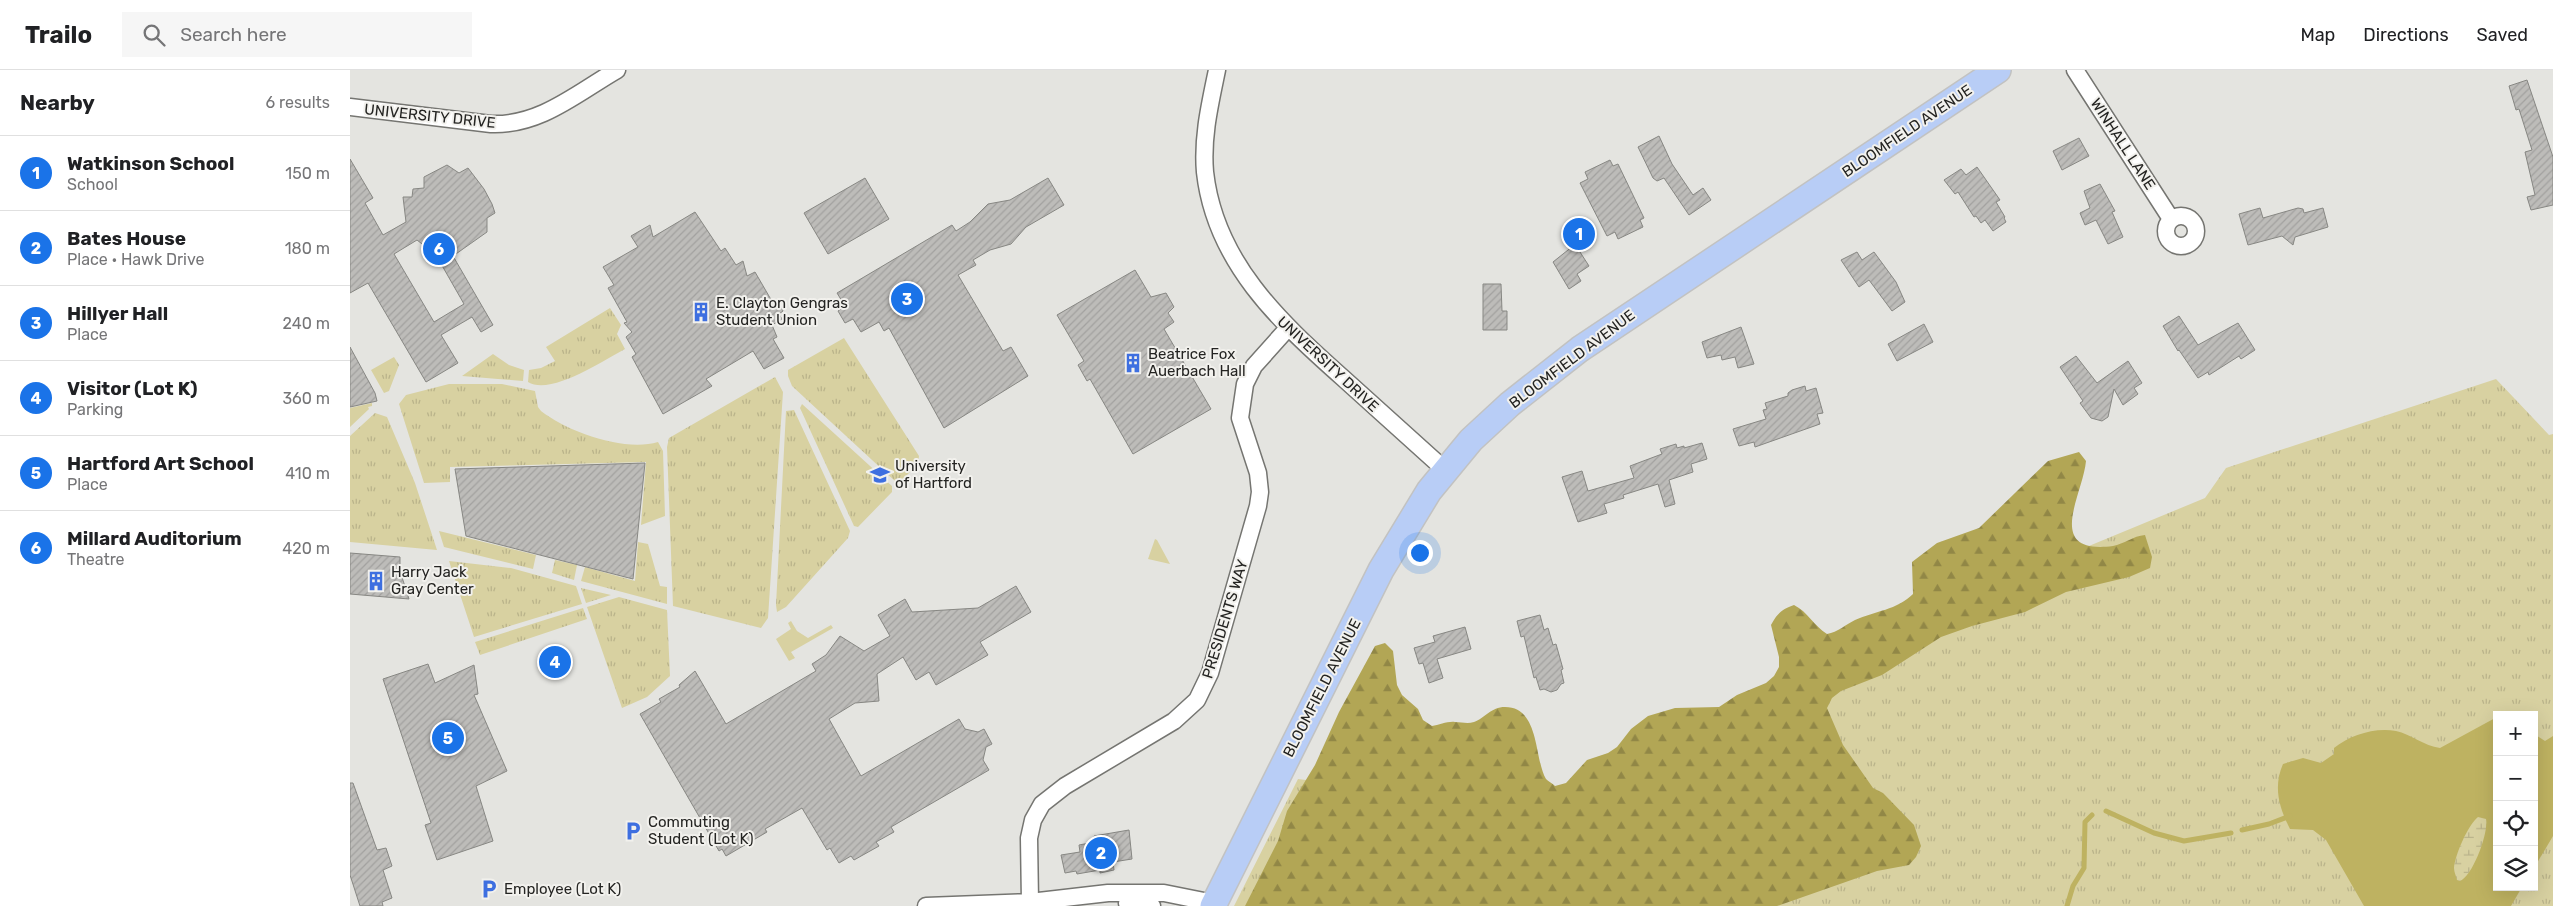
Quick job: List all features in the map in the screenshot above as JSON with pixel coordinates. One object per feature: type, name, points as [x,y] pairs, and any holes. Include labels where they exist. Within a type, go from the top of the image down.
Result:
[{"type":"main road","name":"BLOOMFIELD AVENUE","points":[[1214,904],[1377,579],[1415,513],[1445,470],[1498,415],[1580,349],[1998,70]]},
{"type":"street","name":"UNIVERSITY DRIVE","points":[[350,107],[491,124],[513,122],[531,118],[555,108],[617,70]]},
{"type":"street","name":"UNIVERSITY DRIVE","points":[[1217,70],[1205,127],[1204,151],[1207,184],[1214,215],[1229,251],[1244,276],[1288,328],[1445,470]]},
{"type":"street","name":"WINHALL LANE","points":[[2075,70],[2171,219]]},
{"type":"street","name":"PRESIDENTS WAY","points":[[1030,902],[1029,838],[1033,820],[1042,804],[1065,786],[1174,722],[1185,713],[1202,692],[1226,621],[1260,492],[1256,464],[1240,418],[1242,396],[1254,366],[1288,328]]},
{"type":"street","points":[[926,906],[1030,902],[1108,894],[1164,893],[1214,904]]},
{"type":"street","points":[[1089,897],[1109,904],[1144,902],[1152,906]]},
{"type":"green space","points":[[610,308],[621,325],[617,334],[625,349],[563,381],[538,385],[528,382],[529,370],[541,368],[555,361],[546,347]]},
{"type":"green space","points":[[844,338],[919,456],[918,464],[901,481],[895,481],[792,386],[788,376],[788,370]]},
{"type":"green space","points":[[493,354],[509,365],[524,370],[523,381],[462,376]]},
{"type":"green space","points":[[394,357],[399,365],[389,391],[384,393],[371,370]]},
{"type":"green space","points":[[775,377],[783,392],[768,618],[761,628],[673,606],[667,447],[669,438]]},
{"type":"green space","points":[[2496,379],[2549,435],[2553,434],[2553,906],[1234,906],[1298,779],[1426,795],[1522,798],[1696,745],[2026,572],[2205,498],[2226,468]]},
{"type":"green space","points":[[449,384],[502,384],[535,391],[538,407],[541,411],[552,419],[581,433],[613,442],[629,444],[658,442],[663,451],[665,516],[641,525],[646,462],[450,467],[450,482],[424,483],[399,404],[406,395]]},
{"type":"green space","points":[[372,403],[372,406],[368,407],[369,409],[350,427],[350,408]]},
{"type":"green space","points":[[802,404],[892,486],[892,492],[858,527],[854,526],[800,408]]},
{"type":"green space","points":[[794,410],[850,531],[848,538],[786,607],[777,612],[786,411]]},
{"type":"green space","points":[[375,413],[387,417],[415,483],[437,550],[350,542],[350,436]]},
{"type":"green space","points":[[2079,452],[2086,461],[2072,520],[2073,532],[2079,541],[2092,546],[2113,546],[2145,535],[2152,557],[2150,568],[2129,577],[2066,592],[2025,612],[1972,626],[1941,637],[1882,675],[1841,691],[1832,698],[1827,708],[1843,745],[1873,788],[1883,793],[1914,825],[1921,846],[1916,857],[1909,865],[1877,871],[1777,906],[1245,906],[1278,841],[1287,811],[1315,765],[1339,712],[1375,646],[1385,643],[1393,651],[1397,685],[1402,695],[1418,709],[1423,720],[1432,726],[1449,722],[1471,723],[1500,707],[1516,709],[1524,715],[1530,725],[1546,779],[1555,786],[1566,783],[1587,760],[1608,753],[1617,747],[1631,729],[1648,716],[1675,708],[1719,707],[1737,695],[1766,683],[1774,676],[1779,667],[1779,657],[1771,625],[1786,608],[1794,605],[1799,608],[1827,634],[1855,620],[1900,604],[1913,594],[1912,562],[1937,543],[1979,528],[2048,461]]},
{"type":"green space","points":[[439,531],[536,555],[533,569],[444,547]]},
{"type":"green space","points":[[1155,539],[1157,540],[1170,564],[1148,559]]},
{"type":"green space","points":[[638,542],[648,544],[660,586],[667,587],[667,604],[581,581],[585,567],[635,581]]},
{"type":"green space","points":[[555,560],[577,565],[574,580],[552,573]]},
{"type":"green space","points":[[449,561],[511,568],[576,586],[582,604],[474,637]]},
{"type":"green space","points":[[581,588],[611,595],[586,603]]},
{"type":"green space","points":[[619,597],[667,610],[670,676],[647,697],[622,708],[587,607]]},
{"type":"green space","points":[[583,608],[587,619],[480,655],[475,642]]},
{"type":"green space","points":[[791,621],[797,631],[808,638],[831,625],[833,628],[791,652],[795,658],[789,661],[776,639],[791,629],[788,623]]},
{"type":"green space","points":[[2478,817],[2486,819],[2483,843],[2475,863],[2460,881],[2457,880],[2454,868],[2455,863],[2466,833]]},
{"type":"shaded area","points":[[2493,719],[2493,891],[2520,891],[2511,906],[2364,906],[2326,840],[2313,830],[2290,829],[2280,805],[2278,789],[2278,781],[2283,764],[2303,758],[2321,763],[2334,754],[2334,748],[2340,743],[2371,731],[2396,731],[2428,745],[2440,748]],"holes":[[[2478,817],[2486,819],[2483,843],[2475,863],[2465,877],[2460,881],[2457,880],[2454,868],[2457,856],[2470,827]]]},
{"type":"shaded area","points":[[2553,736],[2553,836],[2538,861],[2538,737],[2545,741]]},
{"type":"building","points":[[2527,80],[2553,157],[2553,205],[2531,210],[2527,197],[2535,195],[2525,152],[2532,150],[2519,109],[2516,110],[2509,86]]},
{"type":"building","points":[[1659,136],[1672,164],[1693,195],[1703,188],[1711,200],[1689,215],[1664,178],[1657,181],[1653,178],[1638,147]]},
{"type":"building","points":[[2079,138],[2089,156],[2062,170],[2053,151]]},
{"type":"building","points":[[350,159],[373,198],[365,203],[383,235],[406,222],[403,197],[412,197],[413,189],[424,188],[424,177],[447,165],[459,173],[468,168],[484,189],[495,213],[487,218],[487,232],[453,256],[493,325],[481,332],[472,317],[441,335],[458,363],[426,382],[368,283],[350,293]],"holes":[[[417,240],[436,255],[464,304],[434,322],[394,254]]]},
{"type":"building","points":[[1610,160],[1613,166],[1618,164],[1644,218],[1640,220],[1643,227],[1618,239],[1615,232],[1607,236],[1580,183],[1588,179],[1585,172]]},
{"type":"building","points":[[1977,167],[2000,200],[1996,202],[2005,217],[2006,222],[1993,231],[1985,220],[1981,223],[1976,216],[1974,217],[1958,192],[1955,194],[1944,180],[1961,169],[1966,175]]},
{"type":"building","points":[[865,178],[889,219],[828,254],[804,213]]},
{"type":"building","points":[[1048,178],[1064,205],[1026,227],[1011,244],[990,250],[973,260],[976,265],[958,275],[1003,351],[1011,347],[1028,376],[944,428],[889,328],[884,331],[879,322],[861,332],[853,319],[845,323],[838,311],[845,306],[837,293],[952,225],[956,231],[970,222],[988,204],[1010,200]]},
{"type":"building","points":[[2100,184],[2115,211],[2112,212],[2123,237],[2108,244],[2096,220],[2085,225],[2080,213],[2090,208],[2084,191]]},
{"type":"building","points":[[2260,208],[2263,218],[2298,208],[2303,209],[2304,213],[2323,208],[2328,227],[2295,237],[2293,245],[2282,236],[2248,245],[2239,214]]},
{"type":"building","name":"E. Clayton Gengras Student Union","points":[[695,212],[721,251],[725,248],[736,265],[743,261],[747,276],[755,272],[773,303],[778,300],[783,311],[779,314],[782,319],[772,325],[777,337],[773,339],[784,358],[764,369],[753,351],[706,379],[712,386],[663,414],[632,357],[636,354],[626,337],[632,332],[624,323],[627,322],[608,288],[614,285],[603,267],[638,247],[631,236],[650,225],[653,237]]},
{"type":"building","points":[[1573,246],[1580,252],[1589,266],[1577,274],[1581,281],[1569,289],[1553,262]]},
{"type":"building","points":[[1857,252],[1862,260],[1874,252],[1896,282],[1905,302],[1892,311],[1869,280],[1859,287],[1841,260]]},
{"type":"building","name":"Beatrice Fox Auerbach Hall","points":[[1135,270],[1151,297],[1166,293],[1174,307],[1168,313],[1174,322],[1164,329],[1211,409],[1133,454],[1090,379],[1087,381],[1078,365],[1084,361],[1057,315]]},
{"type":"building","points":[[1483,284],[1501,284],[1502,311],[1507,311],[1507,330],[1483,330]]},
{"type":"building","points":[[2179,316],[2198,345],[2238,323],[2255,350],[2241,359],[2239,356],[2209,375],[2208,372],[2198,378],[2178,351],[2163,326]]},
{"type":"building","points":[[1924,324],[1933,342],[1897,361],[1888,344]]},
{"type":"building","points":[[1741,327],[1754,364],[1738,368],[1735,357],[1722,360],[1721,355],[1707,358],[1702,342]]},
{"type":"building","points":[[350,347],[375,393],[377,401],[350,407]]},
{"type":"building","points":[[2076,356],[2097,383],[2128,361],[2142,383],[2134,388],[2138,394],[2123,405],[2114,389],[2108,417],[2102,421],[2091,418],[2080,403],[2083,401],[2060,367]]},
{"type":"building","points":[[1805,386],[1806,391],[1816,388],[1823,413],[1817,414],[1820,424],[1755,447],[1754,442],[1739,446],[1733,429],[1766,419],[1763,410],[1767,409],[1765,403],[1788,396],[1788,393],[1792,390]]},
{"type":"building","points":[[1702,443],[1707,459],[1691,464],[1693,472],[1669,480],[1675,504],[1665,507],[1658,484],[1623,495],[1624,498],[1604,504],[1607,513],[1578,522],[1562,477],[1582,471],[1588,491],[1634,478],[1630,466],[1662,454],[1660,449],[1676,444],[1677,448],[1684,446],[1684,448]]},
{"type":"building","points":[[645,463],[633,579],[466,536],[455,469]]},
{"type":"building","name":"Harry Jack Gray Center","points":[[350,553],[400,557],[400,571],[409,599],[350,594]]},
{"type":"building","points":[[1016,586],[1031,612],[980,642],[988,655],[936,685],[929,672],[916,680],[903,657],[877,674],[879,701],[855,703],[829,719],[861,776],[959,719],[965,729],[978,732],[984,729],[992,744],[986,747],[983,760],[989,770],[891,827],[894,832],[876,842],[879,846],[854,860],[851,856],[839,863],[830,848],[827,850],[802,808],[765,829],[767,832],[726,856],[722,849],[719,851],[640,714],[661,702],[659,699],[680,687],[679,685],[695,671],[726,724],[816,671],[812,664],[826,655],[840,636],[864,651],[890,636],[878,615],[905,599],[912,612],[978,608]]},
{"type":"building","points":[[1540,615],[1544,630],[1548,628],[1553,645],[1556,644],[1563,669],[1561,670],[1564,683],[1557,690],[1551,692],[1544,689],[1540,690],[1536,677],[1534,678],[1524,636],[1521,637],[1517,621]]},
{"type":"building","points":[[1465,627],[1471,649],[1437,659],[1443,678],[1429,683],[1423,663],[1419,664],[1414,648],[1435,642],[1433,636]]},
{"type":"building","points":[[428,664],[435,683],[474,665],[478,694],[474,695],[507,771],[476,786],[493,841],[437,860],[425,825],[431,823],[383,679]]},
{"type":"building","points":[[350,783],[353,783],[377,850],[386,848],[392,866],[383,870],[392,898],[382,902],[383,906],[360,906],[350,875]]},
{"type":"building","points":[[1129,830],[1132,859],[1113,862],[1114,870],[1100,873],[1100,870],[1077,874],[1076,871],[1065,873],[1061,855],[1080,852],[1079,845],[1095,842],[1094,836]]},
{"type":"waterway","points":[[2106,811],[2154,833],[2184,841],[2231,833]]},
{"type":"waterway","points":[[2067,906],[2073,886],[2084,868],[2085,822],[2092,815]]},
{"type":"waterway","points":[[2242,830],[2269,824],[2290,816]]},
{"type":"place","name":"Watkinson School","points":[[1579,234]]},
{"type":"place","name":"Millard Auditorium","points":[[439,249]]},
{"type":"place","name":"Hillyer Hall","points":[[907,299]]},
{"type":"place","name":"E. Clayton Gengras Student Union","points":[[701,312]]},
{"type":"place","name":"Beatrice Fox Auerbach Hall","points":[[1133,363]]},
{"type":"place","name":"University of Hartford","points":[[880,475]]},
{"type":"place","name":"Harry Jack Gray Center","points":[[376,581]]},
{"type":"place","name":"Visitor (Lot K)","points":[[555,662]]},
{"type":"place","name":"Hartford Art School","points":[[448,738]]},
{"type":"place","name":"Commuting Student (Lot K)","points":[[633,831]]},
{"type":"place","name":"Bates House","points":[[1101,853]]},
{"type":"place","name":"Employee (Lot K)","points":[[489,889]]}]
